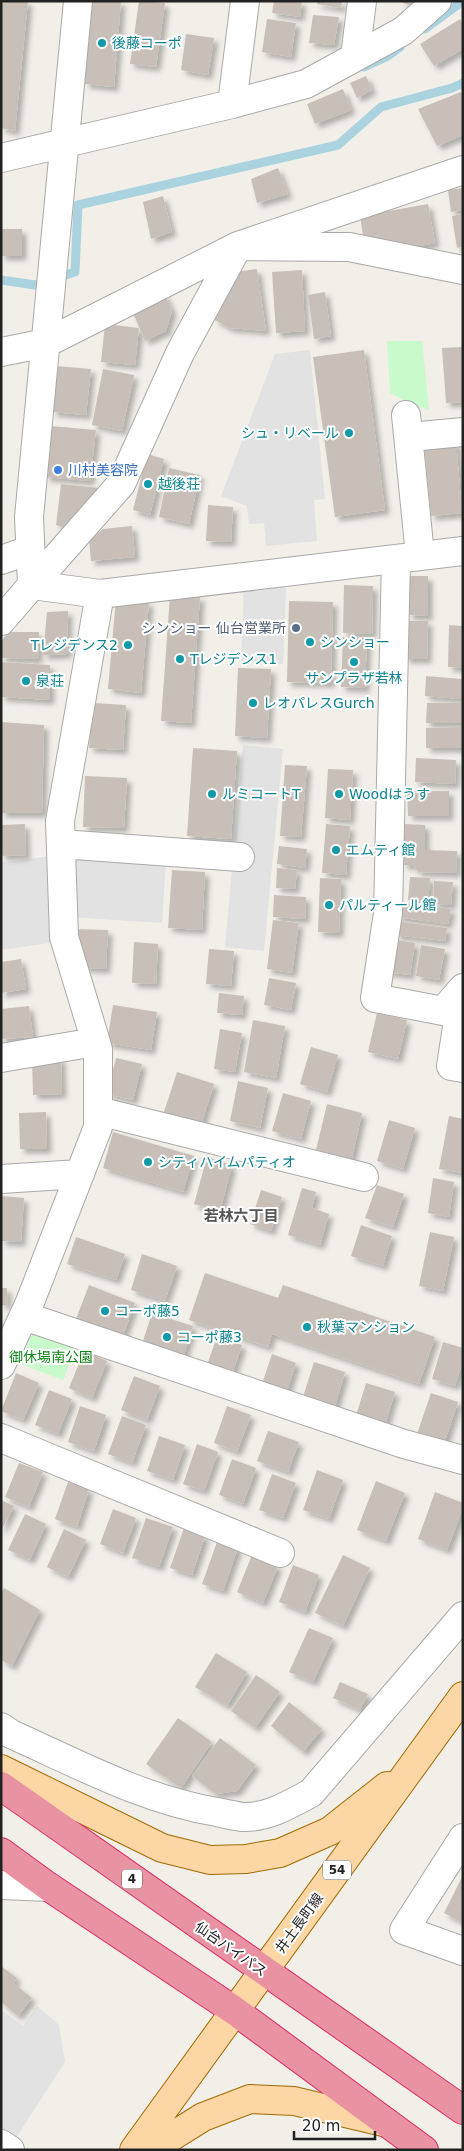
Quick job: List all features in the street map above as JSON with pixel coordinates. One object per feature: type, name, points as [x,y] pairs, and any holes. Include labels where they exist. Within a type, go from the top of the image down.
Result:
[{"type":"highway","name":"仙台バイパス","points":[[1,1786],[263,1972],[463,2110]]},
{"type":"highway","points":[[1,1852],[49,1887],[235,2011],[424,2150]]},
{"type":"main road","name":"井土長町線","points":[[134,2150],[463,1696]]},
{"type":"main road","points":[[1,1769],[162,1848],[210,1860],[246,1859],[280,1853],[330,1831],[412,1767]]},
{"type":"main road","points":[[153,2150],[162,2142],[204,2117],[250,2099],[294,2101],[387,2123]]},
{"type":"street","points":[[32,585],[29,517],[78,1]]},
{"type":"street","points":[[232,104],[246,1]]},
{"type":"street","points":[[355,58],[362,1]]},
{"type":"street","points":[[1,158],[63,154],[306,84],[403,32],[437,1]]},
{"type":"street","points":[[1,352],[46,343],[238,246],[463,170]]},
{"type":"street","points":[[238,246],[349,247],[463,270]]},
{"type":"street","points":[[1,621],[120,484],[180,353],[238,246]]},
{"type":"street","points":[[463,432],[408,426],[408,557],[388,913],[375,998],[459,1014],[450,1066],[463,1068]]},
{"type":"street","points":[[1,560],[30,550]]},
{"type":"street","points":[[32,585],[100,594],[463,551]]},
{"type":"street","points":[[1,1365],[24,1316],[98,1127],[98,1049],[64,937],[60,821],[100,594]]},
{"type":"street","points":[[61,844],[240,857]]},
{"type":"street","points":[[443,1011],[463,988]]},
{"type":"street","points":[[1,1058],[95,1042]]},
{"type":"street","points":[[98,1111],[364,1177]]},
{"type":"street","points":[[1,1179],[80,1174]]},
{"type":"street","points":[[24,1316],[404,1444],[463,1460]]},
{"type":"street","points":[[1,1438],[280,1553]]},
{"type":"street","points":[[1,1727],[11,1734],[126,1786],[168,1800],[199,1809],[245,1817],[280,1810],[311,1793],[463,1616]]},
{"type":"street","points":[[463,1838],[404,1930],[463,1951]]},
{"type":"street","points":[[1,1885],[49,1887]]},
{"type":"street","points":[[1,2144],[10,2150]]},
{"type":"green space","points":[[387,341],[422,341],[429,410],[390,393]]},
{"type":"green space","name":"御休場南公園","points":[[33,1331],[76,1346],[63,1380],[21,1364]]},
{"type":"shaded area","points":[[310,350],[325,499],[314,500],[317,541],[266,546],[264,523],[249,524],[247,506],[221,496],[275,354]]},
{"type":"shaded area","points":[[244,586],[286,588],[283,664],[241,663]]},
{"type":"shaded area","points":[[243,745],[283,749],[264,951],[225,947]]},
{"type":"shaded area","points":[[74,855],[166,861],[162,923],[69,917]]},
{"type":"shaded area","points":[[49,856],[56,942],[1,950],[1,863]]},
{"type":"shaded area","points":[[37,2006],[59,2025],[65,2062],[14,2141],[1,2132],[1,2010],[23,2026]]},
{"type":"building","points":[[1,1],[28,1],[15,131],[1,128]]},
{"type":"building","name":"後藤コーポ","points":[[89,1],[121,1],[114,87],[85,84]]},
{"type":"building","points":[[139,1],[165,3],[156,67],[130,64]]},
{"type":"building","points":[[274,1],[302,1],[300,17],[272,13]]},
{"type":"building","points":[[317,1],[342,1],[341,8],[317,4]]},
{"type":"building","points":[[398,1],[415,1],[414,7]]},
{"type":"building","points":[[313,15],[339,17],[334,45],[309,43]]},
{"type":"building","points":[[267,19],[296,23],[291,57],[262,52]]},
{"type":"building","points":[[460,19],[463,24],[463,49],[434,66],[420,44]]},
{"type":"building","points":[[186,34],[214,38],[208,75],[181,70]]},
{"type":"building","points":[[366,76],[372,90],[357,98],[350,83]]},
{"type":"building","points":[[343,89],[351,110],[315,124],[307,104]]},
{"type":"building","points":[[461,92],[463,98],[463,135],[437,146],[418,109]]},
{"type":"building","points":[[278,168],[288,194],[257,203],[251,179]]},
{"type":"building","points":[[463,188],[463,210],[451,212],[448,190]]},
{"type":"building","points":[[163,196],[172,232],[151,239],[143,202]]},
{"type":"building","points":[[428,204],[435,243],[410,248],[363,236],[360,216]]},
{"type":"building","points":[[463,214],[463,247],[457,248],[452,216]]},
{"type":"building","points":[[1,229],[22,229],[22,256],[1,256]]},
{"type":"building","points":[[257,269],[266,331],[230,328],[215,320],[215,304],[227,295],[235,272]]},
{"type":"building","points":[[302,270],[305,331],[276,333],[272,272]]},
{"type":"building","points":[[325,292],[331,336],[314,339],[308,295]]},
{"type":"building","points":[[164,293],[172,311],[166,331],[145,341],[131,308]]},
{"type":"building","points":[[105,324],[139,328],[135,365],[101,362]]},
{"type":"building","points":[[463,347],[463,402],[446,403],[442,348]]},
{"type":"building","name":"シュ・リベール","points":[[364,350],[385,510],[335,517],[313,357]]},
{"type":"building","points":[[56,366],[91,369],[86,415],[52,412]]},
{"type":"building","points":[[103,369],[134,375],[122,431],[92,425]]},
{"type":"building","points":[[51,426],[96,430],[90,481],[45,477]]},
{"type":"building","points":[[456,441],[462,513],[431,516],[424,444]]},
{"type":"building","name":"越後荘","points":[[147,454],[164,459],[150,515],[133,510]]},
{"type":"building","points":[[169,468],[200,475],[189,524],[159,517]]},
{"type":"building","points":[[61,484],[99,488],[73,531],[56,525]]},
{"type":"building","points":[[208,505],[233,507],[231,542],[206,541]]},
{"type":"building","points":[[132,526],[135,557],[91,561],[89,540],[103,529]]},
{"type":"building","points":[[408,576],[428,576],[428,616],[408,615]]},
{"type":"building","points":[[344,585],[373,586],[372,634],[343,633]]},
{"type":"building","name":"Tレジデンス1","points":[[170,595],[200,597],[191,723],[161,721]]},
{"type":"building","name":"Tレジデンス2","points":[[116,599],[149,602],[141,693],[108,689]]},
{"type":"building","name":"シンショー","points":[[289,601],[333,602],[331,683],[287,682]]},
{"type":"building","points":[[68,611],[67,654],[43,655],[47,612]]},
{"type":"building","points":[[406,621],[428,621],[427,659],[405,659]]},
{"type":"building","points":[[449,625],[463,626],[463,668],[448,667]]},
{"type":"building","points":[[9,632],[39,632],[38,659],[1,658],[1,641]]},
{"type":"building","name":"サンプラザ若林","points":[[343,637],[367,638],[365,688],[341,687]]},
{"type":"building","name":"泉荘","points":[[1,662],[50,665],[50,700],[1,697]]},
{"type":"building","name":"レオパレスGurch","points":[[238,668],[271,669],[267,738],[235,736]]},
{"type":"building","points":[[426,676],[462,679],[461,699],[425,696]]},
{"type":"building","points":[[93,703],[126,705],[123,750],[89,748]]},
{"type":"building","points":[[427,703],[463,703],[463,723],[426,723]]},
{"type":"building","points":[[1,722],[44,725],[42,813],[1,813]]},
{"type":"building","points":[[463,727],[463,748],[426,748],[426,728]]},
{"type":"building","name":"ルミコートT","points":[[193,748],[237,751],[231,839],[187,836]]},
{"type":"building","points":[[416,758],[456,760],[455,784],[415,782]]},
{"type":"building","points":[[285,765],[307,766],[301,837],[280,836]]},
{"type":"building","name":"Woodはうす","points":[[328,769],[353,770],[350,820],[325,818]]},
{"type":"building","points":[[85,776],[127,778],[124,828],[83,827]]},
{"type":"building","points":[[407,791],[449,791],[449,816],[408,816]]},
{"type":"building","points":[[25,824],[26,855],[1,856],[1,825]]},
{"type":"building","name":"エムティ館","points":[[326,824],[350,826],[346,875],[322,873]]},
{"type":"building","points":[[404,824],[425,825],[425,850],[457,851],[456,873],[419,872],[412,865],[403,865]]},
{"type":"building","points":[[279,846],[307,849],[305,868],[277,864]]},
{"type":"building","points":[[277,868],[297,870],[295,889],[276,888]]},
{"type":"building","points":[[172,870],[205,872],[202,930],[168,928]]},
{"type":"building","points":[[410,877],[430,878],[428,902],[408,900]]},
{"type":"building","name":"パルティール館","points":[[320,878],[341,879],[339,933],[318,932]]},
{"type":"building","points":[[434,881],[453,882],[451,905],[433,904]]},
{"type":"building","points":[[274,895],[306,897],[305,919],[273,917]]},
{"type":"building","points":[[398,902],[451,909],[448,924],[396,917]]},
{"type":"building","points":[[273,920],[299,923],[292,973],[267,969]]},
{"type":"building","points":[[396,921],[447,928],[445,941],[395,935]]},
{"type":"building","points":[[76,929],[108,930],[106,969],[84,968]]},
{"type":"building","points":[[391,939],[415,943],[410,975],[386,972]]},
{"type":"building","points":[[134,942],[158,944],[156,984],[132,983]]},
{"type":"building","points":[[421,945],[445,949],[439,980],[416,976]]},
{"type":"building","points":[[209,949],[234,951],[231,986],[206,984]]},
{"type":"building","points":[[21,959],[26,989],[1,993],[1,962]]},
{"type":"building","points":[[269,978],[296,983],[291,1010],[264,1005]]},
{"type":"building","points":[[219,993],[244,996],[242,1015],[217,1013]]},
{"type":"building","points":[[113,1005],[157,1012],[151,1050],[107,1043]]},
{"type":"building","points":[[29,1006],[33,1037],[1,1039],[1,1009]]},
{"type":"building","points":[[377,1013],[407,1020],[398,1059],[368,1052]]},
{"type":"building","points":[[253,1020],[285,1026],[276,1078],[244,1072]]},
{"type":"building","points":[[220,1029],[242,1033],[235,1072],[214,1069]]},
{"type":"building","points":[[311,1047],[338,1055],[327,1092],[300,1084]]},
{"type":"building","points":[[61,1058],[62,1094],[33,1095],[32,1059]]},
{"type":"building","points":[[116,1058],[142,1064],[133,1100],[107,1094]]},
{"type":"building","points":[[177,1072],[214,1084],[200,1128],[163,1115]]},
{"type":"building","points":[[238,1081],[268,1088],[260,1128],[230,1121]]},
{"type":"building","points":[[283,1093],[311,1101],[301,1139],[272,1131]]},
{"type":"building","points":[[327,1104],[362,1113],[352,1158],[316,1150]]},
{"type":"building","points":[[46,1112],[47,1149],[20,1149],[19,1113]]},
{"type":"building","points":[[449,1116],[463,1119],[463,1173],[439,1169]]},
{"type":"building","points":[[389,1120],[415,1128],[403,1169],[377,1161]]},
{"type":"building","name":"シティハイムパティオ","points":[[113,1132],[194,1156],[183,1192],[103,1168]]},
{"type":"building","points":[[207,1157],[232,1165],[220,1211],[194,1204]]},
{"type":"building","points":[[433,1178],[454,1182],[449,1217],[428,1213]]},
{"type":"building","points":[[377,1185],[404,1194],[393,1227],[365,1218]]},
{"type":"building","points":[[302,1188],[316,1192],[312,1208],[329,1214],[320,1245],[288,1235]]},
{"type":"building","points":[[261,1190],[282,1197],[271,1231],[250,1224]]},
{"type":"building","points":[[1,1196],[24,1198],[21,1242],[1,1241]]},
{"type":"building","points":[[361,1225],[392,1236],[383,1266],[351,1256]]},
{"type":"building","points":[[430,1232],[454,1237],[443,1291],[419,1286]]},
{"type":"building","points":[[76,1237],[125,1254],[116,1280],[67,1264]]},
{"type":"building","points":[[142,1254],[177,1266],[165,1301],[131,1290]]},
{"type":"building","name":"秋葉マンション","points":[[205,1273],[278,1298],[283,1285],[435,1337],[419,1384],[272,1334],[268,1347],[189,1320]]},
{"type":"building","name":"コーポ藤5","points":[[89,1285],[135,1303],[122,1338],[76,1319]]},
{"type":"building","points":[[1,1288],[7,1288],[7,1305],[1,1305]]},
{"type":"building","name":"コーポ藤3","points":[[152,1313],[193,1326],[182,1361],[141,1347]]},
{"type":"building","points":[[217,1337],[242,1345],[232,1374],[207,1365]]},
{"type":"building","points":[[443,1342],[463,1348],[463,1360],[455,1386],[432,1379]]},
{"type":"building","points":[[84,1351],[107,1361],[92,1398],[69,1388]]},
{"type":"building","points":[[272,1354],[296,1363],[285,1397],[260,1390]]},
{"type":"building","points":[[314,1362],[345,1372],[334,1410],[302,1400]]},
{"type":"building","points":[[16,1373],[39,1383],[23,1420],[1,1411]]},
{"type":"building","points":[[134,1376],[160,1386],[147,1420],[121,1410]]},
{"type":"building","points":[[366,1383],[395,1392],[385,1425],[356,1416]]},
{"type":"building","points":[[49,1390],[72,1399],[58,1434],[35,1425]]},
{"type":"building","points":[[431,1393],[458,1402],[444,1444],[417,1434]]},
{"type":"building","points":[[80,1406],[106,1415],[94,1451],[68,1442]]},
{"type":"building","points":[[227,1406],[251,1415],[237,1452],[214,1443]]},
{"type":"building","points":[[122,1416],[146,1425],[132,1463],[108,1454]]},
{"type":"building","points":[[268,1431],[299,1442],[288,1472],[257,1461]]},
{"type":"building","points":[[159,1436],[185,1445],[173,1480],[147,1471]]},
{"type":"building","points":[[197,1444],[218,1452],[204,1491],[183,1484]]},
{"type":"building","points":[[232,1459],[256,1468],[243,1504],[219,1495]]},
{"type":"building","points":[[19,1463],[43,1472],[29,1507],[5,1497]]},
{"type":"building","points":[[317,1470],[343,1480],[329,1519],[303,1510]]},
{"type":"building","points":[[272,1474],[296,1483],[283,1518],[259,1510]]},
{"type":"building","points":[[376,1481],[405,1493],[386,1541],[357,1530]]},
{"type":"building","points":[[68,1482],[89,1489],[77,1527],[55,1519]]},
{"type":"building","points":[[435,1492],[463,1503],[463,1508],[447,1550],[418,1539]]},
{"type":"building","points":[[1,1500],[14,1506],[1,1531]]},
{"type":"building","points":[[113,1509],[136,1518],[123,1553],[100,1544]]},
{"type":"building","points":[[25,1514],[46,1524],[30,1560],[8,1550]]},
{"type":"building","points":[[146,1518],[173,1527],[159,1567],[132,1558]]},
{"type":"building","points":[[184,1528],[205,1536],[192,1575],[170,1568]]},
{"type":"building","points":[[64,1529],[86,1540],[68,1577],[47,1567]]},
{"type":"building","points":[[218,1539],[238,1547],[223,1591],[202,1584]]},
{"type":"building","points":[[252,1555],[278,1566],[263,1603],[237,1592]]},
{"type":"building","points":[[343,1555],[370,1568],[343,1626],[315,1613]]},
{"type":"building","points":[[293,1565],[319,1575],[305,1612],[279,1602]]},
{"type":"building","points":[[4,1588],[40,1610],[12,1666],[1,1660],[1,1594]]},
{"type":"building","points":[[309,1628],[333,1638],[313,1682],[289,1672]]},
{"type":"building","points":[[216,1653],[247,1672],[227,1706],[195,1687]]},
{"type":"building","points":[[256,1675],[280,1692],[255,1728],[231,1711]]},
{"type":"building","points":[[340,1682],[368,1694],[360,1710],[333,1698]]},
{"type":"building","points":[[289,1702],[322,1729],[303,1752],[271,1726]]},
{"type":"building","points":[[178,1718],[212,1742],[181,1788],[146,1764]]},
{"type":"building","points":[[220,1738],[256,1765],[237,1791],[216,1794],[192,1776]]},
{"type":"building","points":[[463,1875],[463,1923],[444,1913]]},
{"type":"building","points":[[1,1966],[17,1978],[13,1983],[32,1998],[18,2016],[1,2002]]},
{"type":"waterway","points":[[425,29],[463,1]]},
{"type":"waterway","points":[[364,67],[386,57],[400,47]]},
{"type":"waterway","points":[[1,280],[35,285],[75,272],[78,205],[338,145],[381,107],[452,88],[463,83]]},
{"type":"place","name":"後藤コーポ","points":[[102,43]]},
{"type":"place","name":"シュ・リベール","points":[[349,433]]},
{"type":"place","name":"川村美容院","points":[[58,470]]},
{"type":"place","name":"越後荘","points":[[148,484]]},
{"type":"place","name":"シンショー 仙台営業所","points":[[296,628]]},
{"type":"place","name":"シンショー","points":[[310,642]]},
{"type":"place","name":"Tレジデンス2","points":[[128,645]]},
{"type":"place","name":"Tレジデンス1","points":[[180,659]]},
{"type":"place","name":"サンプラザ若林","points":[[354,662]]},
{"type":"place","name":"泉荘","points":[[26,681]]},
{"type":"place","name":"レオパレスGurch","points":[[253,703]]},
{"type":"place","name":"ルミコートT","points":[[212,794]]},
{"type":"place","name":"Woodはうす","points":[[339,794]]},
{"type":"place","name":"エムティ館","points":[[336,850]]},
{"type":"place","name":"パルティール館","points":[[329,905]]},
{"type":"place","name":"シティハイムパティオ","points":[[148,1162]]},
{"type":"place","name":"コーポ藤5","points":[[105,1311]]},
{"type":"place","name":"秋葉マンション","points":[[307,1327]]},
{"type":"place","name":"コーポ藤3","points":[[167,1337]]},
{"type":"district","name":"若林六丁目","points":[[241,1216]]}]
